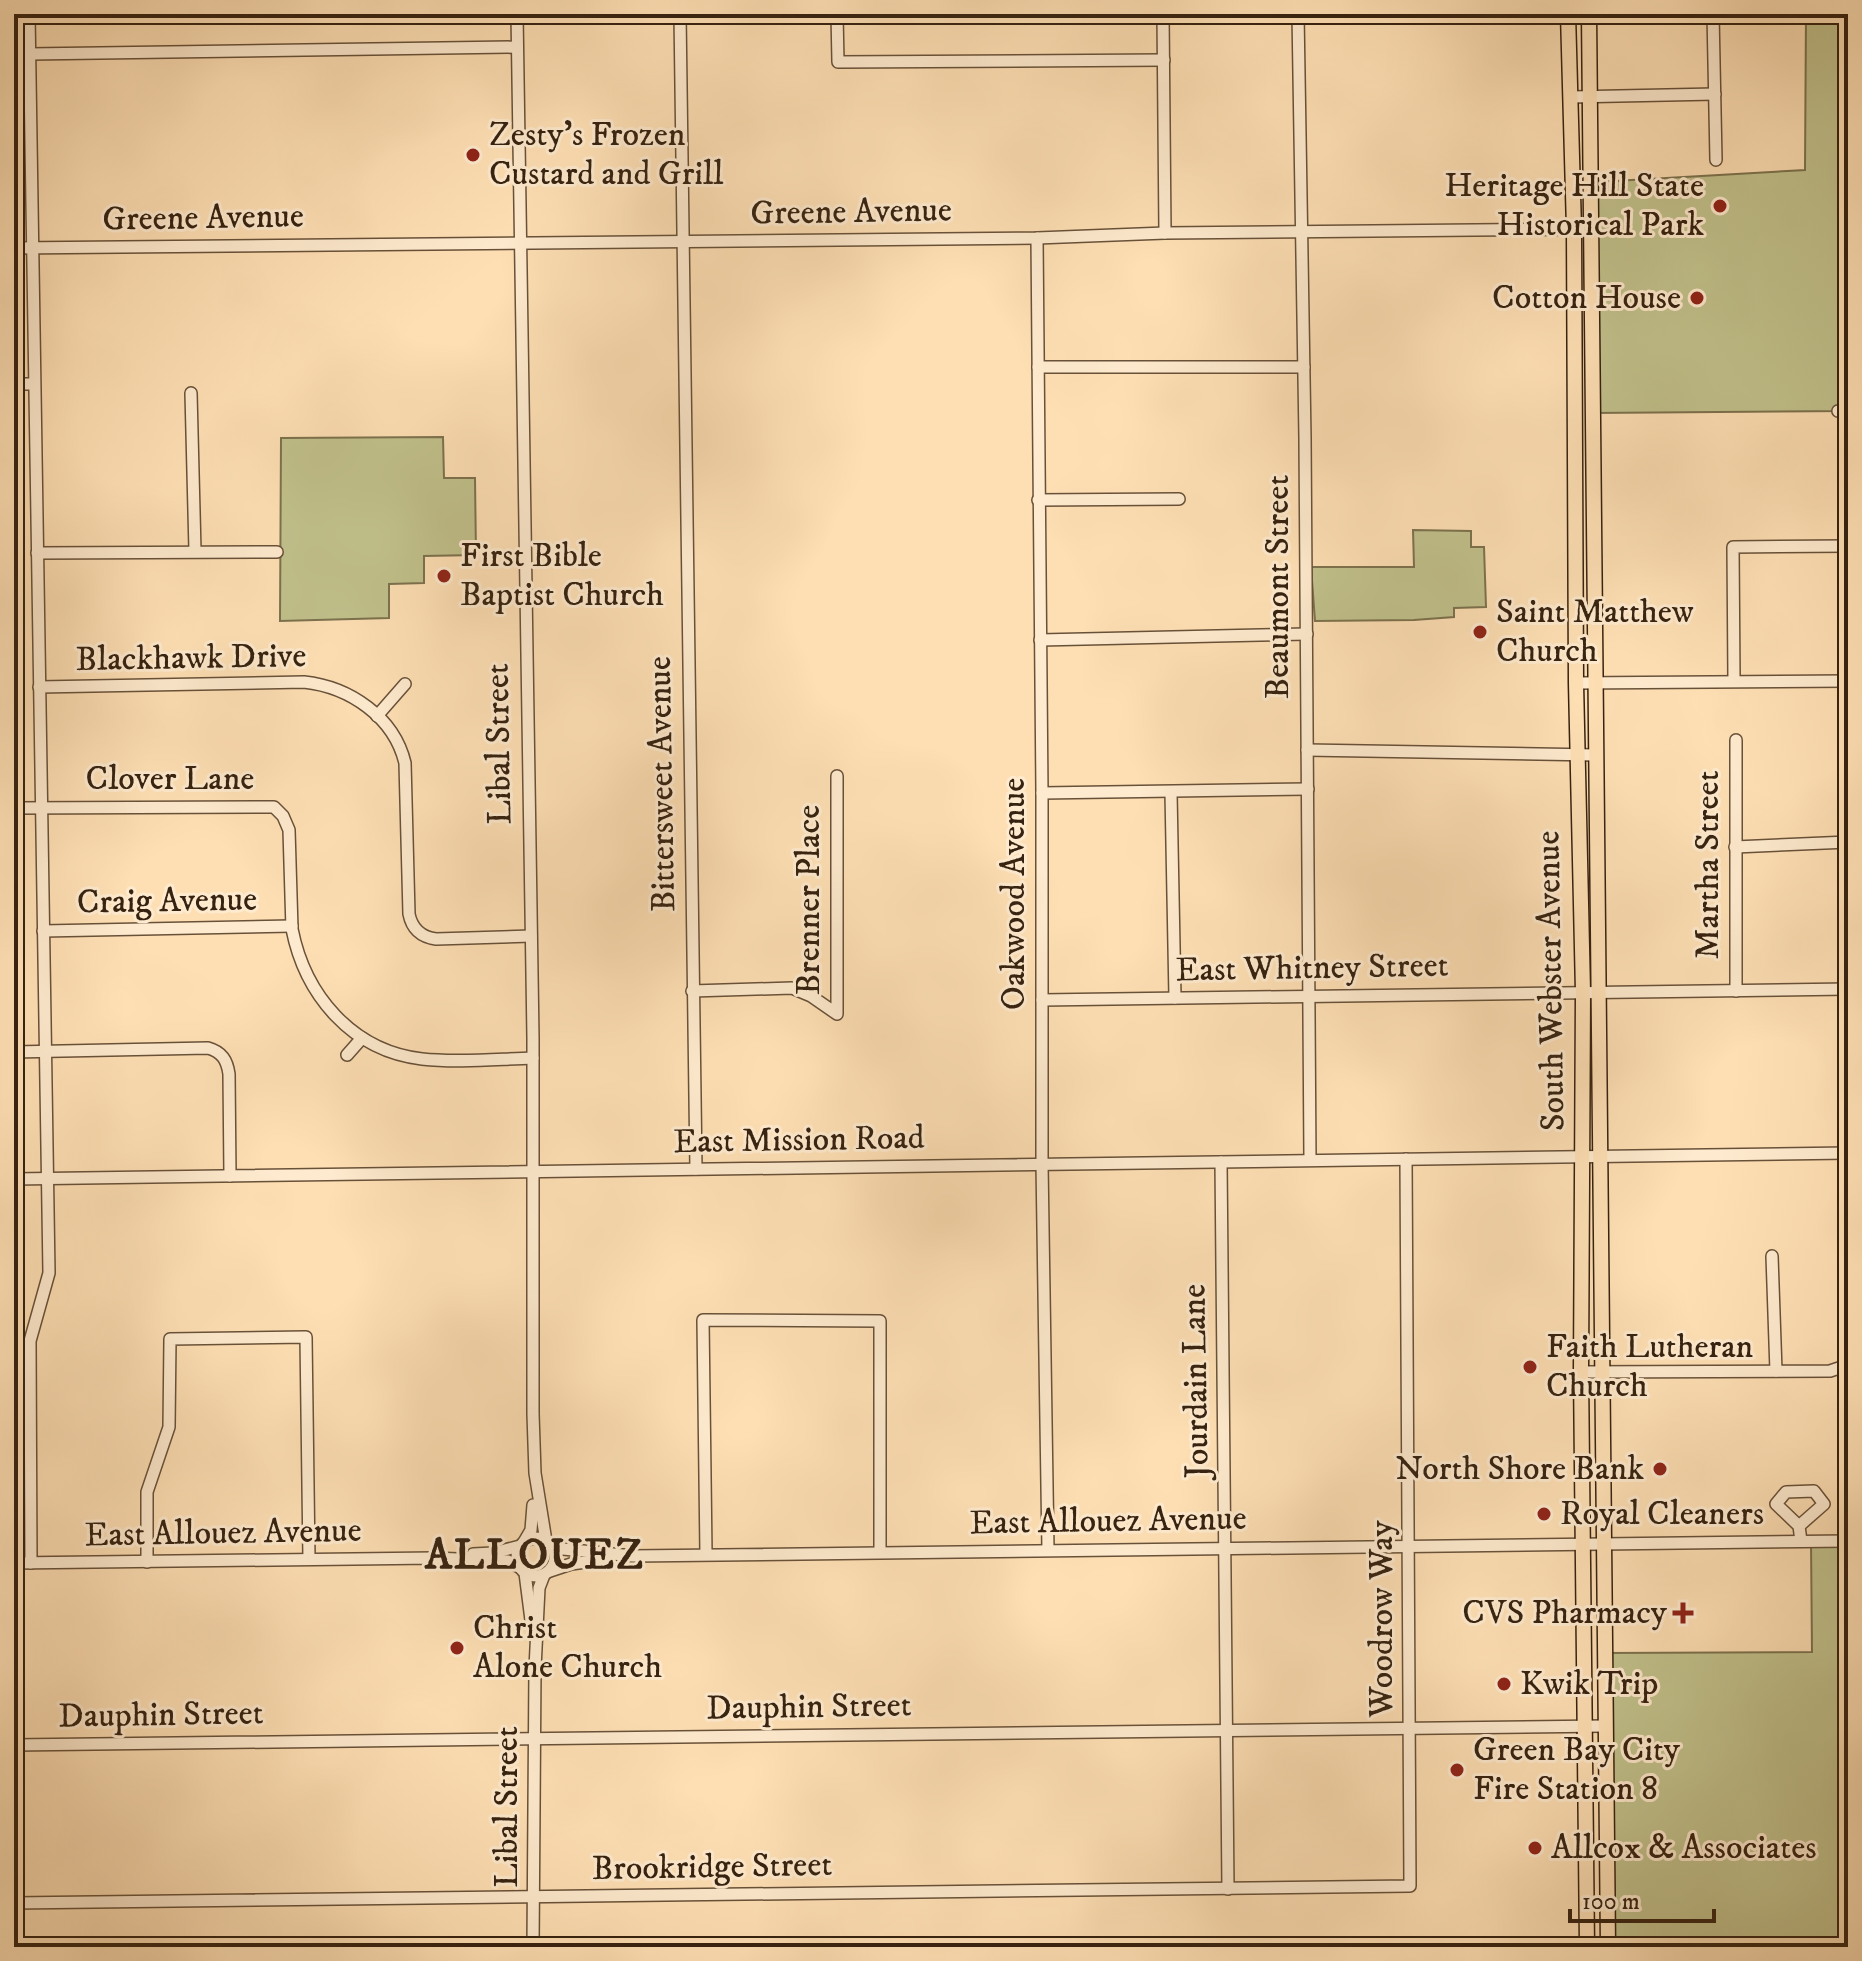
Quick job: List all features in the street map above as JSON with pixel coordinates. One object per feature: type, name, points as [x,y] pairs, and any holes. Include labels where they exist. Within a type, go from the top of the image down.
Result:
[{"type":"main road","name":"South Webster Avenue","points":[[1568,14],[1574,229],[1576,683],[1583,992],[1581,1372],[1587,1947]]},
{"type":"main road","name":"South Webster Avenue","points":[[1589,14],[1608,1947]]},
{"type":"street","points":[[29,14],[49,1273],[30,1341],[28,1368],[31,1563]]},
{"type":"street","name":"Libal Street","points":[[517,14],[533,1058],[535,1473],[531,1527],[522,1544]]},
{"type":"street","name":"Bittersweet Avenue","points":[[680,14],[696,1169]]},
{"type":"street","points":[[837,14],[838,62],[1164,60]]},
{"type":"street","points":[[1163,14],[1165,233]]},
{"type":"street","name":"Beaumont Street","points":[[1298,14],[1307,634],[1310,1160]]},
{"type":"street","points":[[1713,14],[1716,160]]},
{"type":"street","points":[[30,54],[517,47]]},
{"type":"street","points":[[1571,97],[1715,94]]},
{"type":"street","name":"Greene Avenue","points":[[14,248],[1592,229]]},
{"type":"street","name":"Oakwood Avenue","points":[[1037,238],[1042,1164],[1048,1550]]},
{"type":"street","points":[[1038,367],[1304,367]]},
{"type":"street","points":[[14,384],[34,384]]},
{"type":"street","points":[[191,393],[195,551]]},
{"type":"street","points":[[1038,500],[1179,499]]},
{"type":"street","points":[[1734,681],[1733,547],[1848,546]]},
{"type":"street","points":[[37,553],[277,552]]},
{"type":"street","points":[[1040,640],[1307,634]]},
{"type":"street","points":[[1576,683],[1848,681]]},
{"type":"street","name":"Blackhawk Drive","points":[[39,687],[304,682],[343,691],[377,716],[395,737],[405,763],[409,914],[413,925],[422,935],[436,939],[531,936]]},
{"type":"street","points":[[377,716],[405,684]]},
{"type":"street","name":"Martha Street","points":[[1736,740],[1736,991]]},
{"type":"street","points":[[1307,750],[1595,755]]},
{"type":"street","name":"Brenner Place","points":[[692,991],[792,988],[811,996],[837,1014],[837,776]]},
{"type":"street","points":[[1042,793],[1308,789]]},
{"type":"street","points":[[1171,793],[1175,998]]},
{"type":"street","name":"Clover Lane","points":[[14,808],[274,807],[283,816],[289,830],[292,926],[299,959],[313,987],[338,1019],[362,1038],[393,1052],[419,1059],[533,1058]]},
{"type":"street","points":[[1735,847],[1848,842]]},
{"type":"street","name":"Craig Avenue","points":[[43,931],[292,926]]},
{"type":"street","name":"East Whitney Street","points":[[1042,1000],[1848,989]]},
{"type":"street","points":[[347,1055],[362,1038]]},
{"type":"street","points":[[14,1052],[208,1048],[219,1052],[227,1062],[229,1074],[230,1176]]},
{"type":"street","name":"East Mission Road","points":[[14,1179],[1848,1153]]},
{"type":"street","name":"Woodrow Way","points":[[1406,1159],[1410,1886]]},
{"type":"street","name":"Jourdain Lane","points":[[1221,1162],[1228,1889]]},
{"type":"street","points":[[1772,1256],[1776,1371]]},
{"type":"street","points":[[706,1554],[703,1320],[880,1321],[880,1552]]},
{"type":"street","points":[[147,1562],[147,1492],[169,1427],[170,1339],[306,1337],[309,1559]]},
{"type":"street","points":[[1581,1372],[1830,1371],[1848,1365]]},
{"type":"street","name":"Libal Street","points":[[535,1473],[550,1544]]},
{"type":"street","points":[[1799,1526],[1801,1541]]},
{"type":"street","points":[[535,1538],[550,1544],[555,1560],[547,1573],[531,1576],[522,1570],[516,1556],[522,1544],[535,1538]]},
{"type":"street","name":"East Allouez Avenue","points":[[547,1573],[571,1564],[633,1556],[706,1554],[1848,1541]]},
{"type":"street","name":"East Allouez Avenue","points":[[433,1558],[493,1553],[522,1544]]},
{"type":"street","name":"East Allouez Avenue","points":[[550,1544],[633,1556]]},
{"type":"street","name":"East Allouez Avenue","points":[[14,1563],[433,1558],[508,1561],[522,1570]]},
{"type":"street","name":"Libal Street","points":[[522,1570],[535,1668]]},
{"type":"street","name":"Libal Street","points":[[533,1947],[535,1668],[539,1588],[547,1573]]},
{"type":"street","name":"Dauphin Street","points":[[14,1745],[1604,1726]]},
{"type":"street","name":"Brookridge Street","points":[[14,1903],[1410,1886]]},
{"type":"green space","name":"Heritage Hill State Historical Park","points":[[1806,14],[1848,14],[1848,411],[1593,413],[1597,182],[1805,170]]},
{"type":"green space","points":[[443,437],[444,478],[475,478],[476,555],[424,556],[424,583],[389,584],[389,618],[280,621],[281,438]]},
{"type":"green space","points":[[1413,530],[1471,531],[1471,547],[1484,547],[1486,607],[1454,608],[1454,617],[1315,621],[1311,567],[1414,567]]},
{"type":"green space","points":[[1811,1541],[1848,1541],[1848,1947],[1608,1947],[1603,1653],[1812,1652]]},
{"type":"place","name":"Zesty's Frozen Custard and Grill","points":[[473,155]]},
{"type":"place","name":"Heritage Hill State Historical Park","points":[[1720,206]]},
{"type":"place","name":"Cotton House","points":[[1697,298]]},
{"type":"place","name":"First Bible Baptist Church","points":[[444,576]]},
{"type":"place","name":"Saint Matthew Church","points":[[1480,632]]},
{"type":"place","name":"Faith Lutheran Church","points":[[1530,1367]]},
{"type":"place","name":"North Shore Bank","points":[[1660,1469]]},
{"type":"place","name":"Royal Cleaners","points":[[1544,1514]]},
{"type":"place","name":"CVS Pharmacy","points":[[1683,1613]]},
{"type":"place","name":"Christ Alone Church","points":[[457,1648]]},
{"type":"place","name":"Kwik Trip","points":[[1504,1684]]},
{"type":"place","name":"Green Bay City Fire Station 8","points":[[1457,1770]]},
{"type":"place","name":"Allcox & Associates","points":[[1535,1848]]},
{"type":"district","name":"ALLOUEZ","points":[[535,1556]]}]
